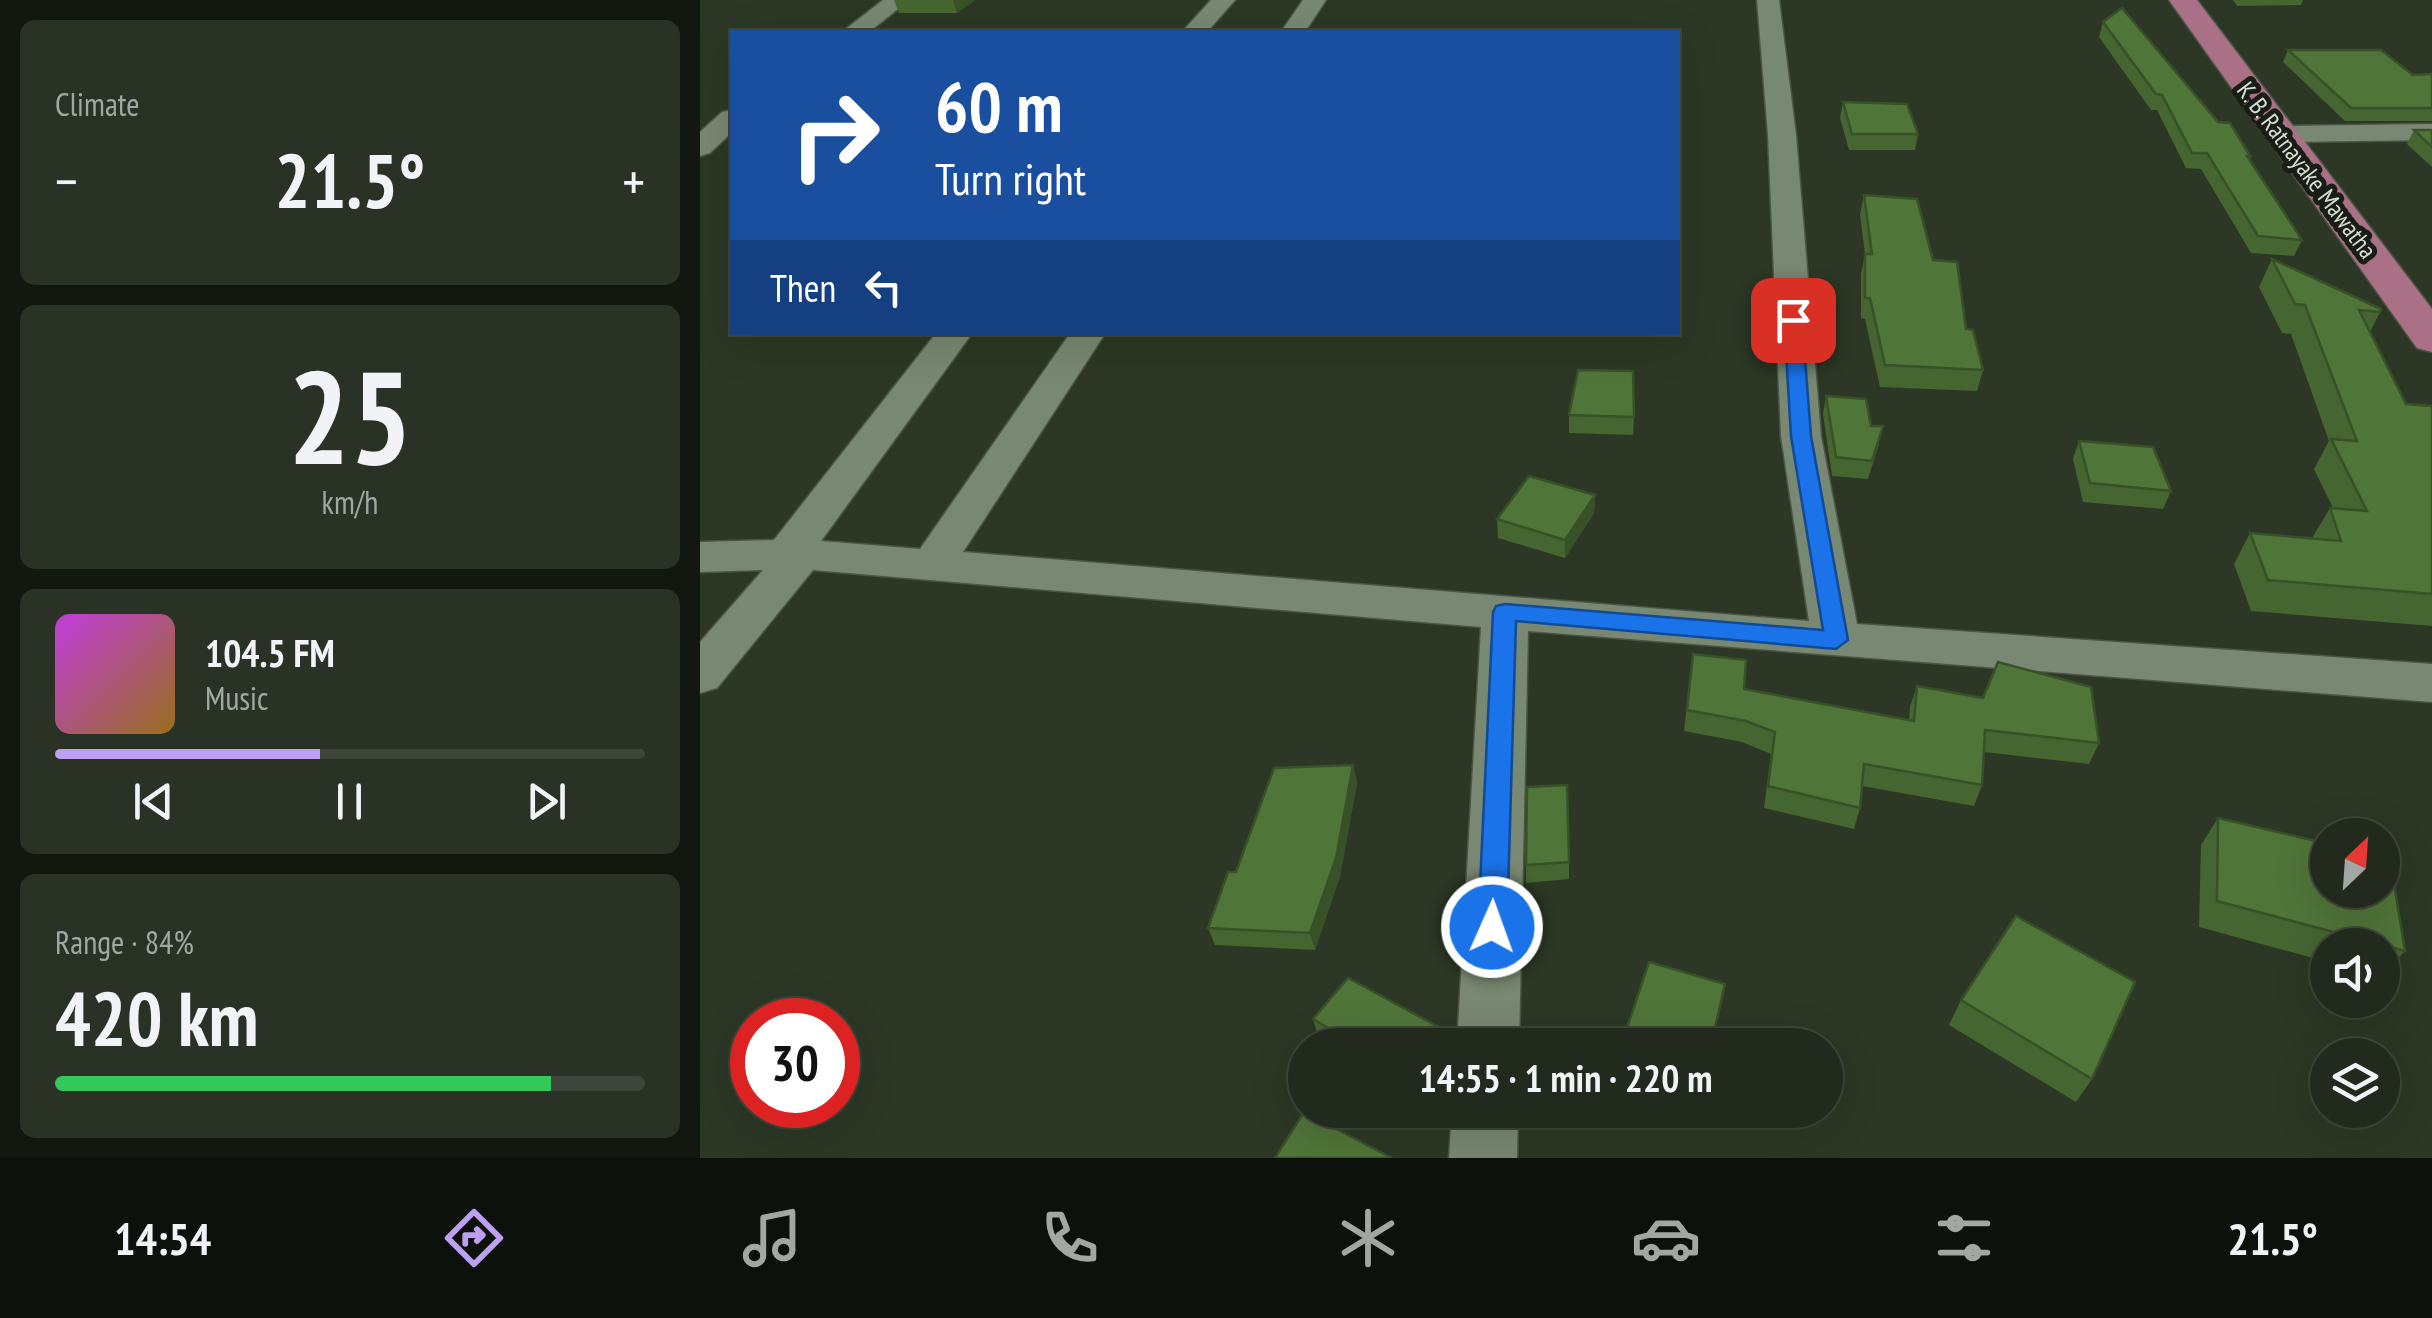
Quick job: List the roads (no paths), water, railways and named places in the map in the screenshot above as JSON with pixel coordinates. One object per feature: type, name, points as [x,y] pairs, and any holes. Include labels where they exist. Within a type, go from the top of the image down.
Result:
[{"type":"highway","name":"K. B. Ratnayake Mawatha","points":[[2183,0],[2432,339]]},
{"type":"street","points":[[857,30],[898,0]]},
{"type":"street","points":[[1196,30],[1224,0]]},
{"type":"street","points":[[1294,30],[1315,0]]},
{"type":"street","points":[[1768,0],[1782,135],[1801,436],[1836,640]]},
{"type":"street","points":[[700,136],[730,119]]},
{"type":"street","points":[[700,146],[730,120]]},
{"type":"street","points":[[2283,134],[2432,132]]},
{"type":"street","points":[[700,674],[795,554],[954,335]]},
{"type":"street","points":[[932,564],[1088,335]]},
{"type":"street","points":[[700,557],[795,554],[1836,640],[2432,683]]},
{"type":"street","points":[[1489,1028],[1505,612]]},
{"type":"street","points":[[1483,1158],[1484,1128]]}]
